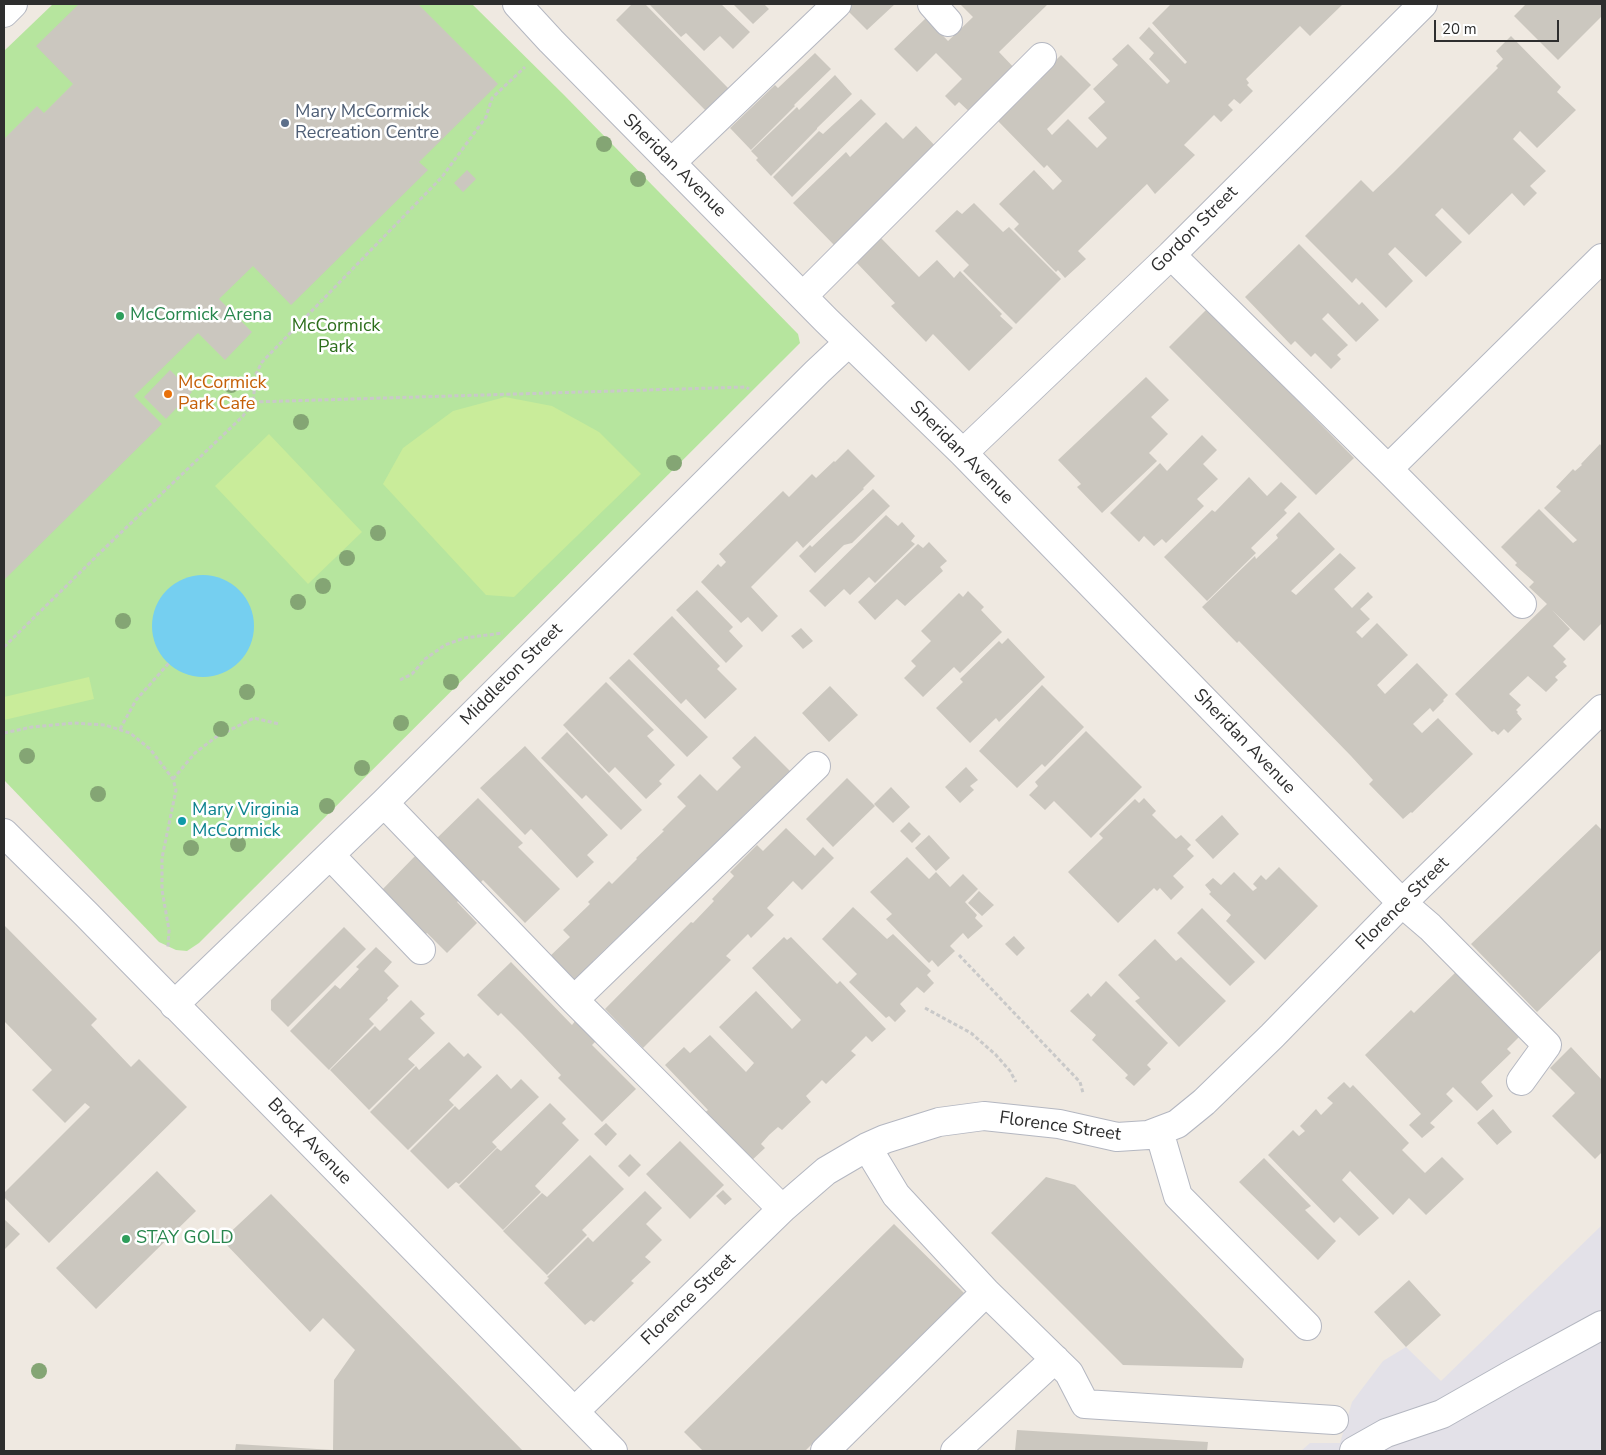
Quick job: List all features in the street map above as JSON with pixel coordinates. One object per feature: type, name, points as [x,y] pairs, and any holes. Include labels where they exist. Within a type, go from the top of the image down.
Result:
[{"type":"street","points":[[4,13],[13,4]]},
{"type":"street","points":[[671,163],[837,4]]},
{"type":"street","name":"Gordon Street","points":[[963,453],[1171,255],[1423,4]]},
{"type":"street","name":"Sheridan Avenue","points":[[526,7],[551,41],[848,343],[963,453],[1402,904],[1430,927],[1547,1045],[1521,1081]]},
{"type":"street","points":[[802,296],[1042,57]]},
{"type":"street","points":[[1171,255],[1522,604]]},
{"type":"street","points":[[1388,469],[1602,258]]},
{"type":"street","name":"Middleton Street","points":[[174,1004],[384,803],[848,343]]},
{"type":"street","name":"Florence Street","points":[[574,1411],[782,1209],[826,1172],[867,1146],[939,1122],[984,1116],[1059,1124],[1117,1136],[1148,1135],[1177,1124],[1204,1102],[1272,1036],[1402,904],[1602,709]]},
{"type":"street","points":[[574,1000],[816,766]]},
{"type":"street","points":[[384,803],[574,1000],[782,1209]]},
{"type":"street","name":"Brock Avenue","points":[[6,841],[86,914],[614,1451]]},
{"type":"street","points":[[330,855],[421,950]]},
{"type":"street","points":[[1159,1131],[1178,1196],[1307,1326]]},
{"type":"street","points":[[867,1146],[896,1195],[986,1292],[1069,1374],[1085,1404],[1334,1420]]},
{"type":"street","points":[[825,1451],[986,1292]]},
{"type":"street","points":[[1354,1451],[1386,1433],[1442,1414],[1602,1325]]},
{"type":"street","points":[[955,1451],[1055,1360]]},
{"type":"path","points":[[4,647],[243,416],[253,402],[256,374],[262,362],[442,177],[486,117],[492,98],[551,41]]},
{"type":"path","points":[[253,402],[746,387],[752,392]]},
{"type":"path","points":[[400,680],[412,674],[425,659],[445,645],[464,638],[505,632]]},
{"type":"path","points":[[120,729],[136,700],[169,663]]},
{"type":"path","points":[[173,780],[195,753],[216,737],[254,718],[279,724]]},
{"type":"path","points":[[4,733],[32,726],[105,724],[130,733],[150,750],[173,780],[176,790],[162,858],[162,890],[170,930],[169,946],[166,952]]},
{"type":"path","points":[[959,955],[1080,1082],[1085,1098]]},
{"type":"path","points":[[925,1008],[972,1033],[1010,1071],[1019,1090]]},
{"type":"shaded area","points":[[1602,1225],[1602,1451],[1301,1451],[1310,1443],[1340,1443],[1352,1402],[1383,1361],[1406,1347],[1441,1381]]},
{"type":"green space","name":"McCormick Park","points":[[53,4],[472,4],[798,334],[800,343],[199,943],[187,951],[176,950],[159,942],[4,780],[4,51]]},
{"type":"green space","points":[[505,397],[552,406],[599,432],[641,474],[514,597],[486,595],[383,484],[403,448],[453,411]]},
{"type":"green space","points":[[269,434],[362,532],[308,584],[215,486]]},
{"type":"green space","points":[[89,677],[94,699],[4,720],[4,697]]},
{"type":"water","points":[[203,575],[223,579],[239,590],[250,606],[254,626],[250,646],[239,662],[223,673],[203,677],[183,673],[167,662],[156,646],[152,626],[156,606],[167,590],[183,579]]},
{"type":"building","points":[[79,4],[418,4],[498,84],[419,162],[428,170],[291,305],[253,266],[219,299],[252,332],[225,360],[198,333],[134,396],[162,424],[4,580],[4,139],[37,106],[44,113],[73,84],[36,46]]},
{"type":"building","points":[[632,4],[645,4],[730,90],[708,113],[616,20]]},
{"type":"building","points":[[649,4],[721,4],[750,32],[733,49],[720,36],[704,51],[686,33],[681,37]]},
{"type":"building","points":[[733,4],[764,4],[769,9],[753,24]]},
{"type":"building","points":[[853,4],[895,4],[867,30],[847,10]]},
{"type":"building","points":[[960,4],[1048,4],[999,52],[1019,73],[975,117],[959,102],[955,106],[945,96],[962,79],[936,53],[917,72],[894,49],[926,18],[948,41],[973,17]]},
{"type":"building","points":[[1171,4],[1343,4],[1310,36],[1300,26],[1246,79],[1249,83],[1247,85],[1253,91],[1240,104],[1234,99],[1228,105],[1233,110],[1221,122],[1214,115],[1184,145],[1195,155],[1155,194],[1147,184],[1078,251],[1086,259],[1065,278],[1058,270],[1056,272],[1014,229],[1019,224],[999,204],[1034,170],[1053,190],[1062,181],[1047,165],[1044,168],[998,121],[1041,79],[1039,77],[1061,55],[1091,85],[1047,129],[1052,135],[1068,119],[1097,148],[1107,138],[1088,118],[1105,102],[1093,89],[1118,65],[1112,59],[1128,44],[1167,84],[1170,81],[1149,59],[1154,53],[1139,38],[1149,27],[1185,64],[1187,62],[1152,23]]},
{"type":"building","points":[[1526,4],[1602,4],[1602,16],[1558,60],[1514,16]]},
{"type":"building","points":[[1511,36],[1561,87],[1557,92],[1576,110],[1537,148],[1520,131],[1513,139],[1546,171],[1530,186],[1537,193],[1524,206],[1512,193],[1469,235],[1442,208],[1435,215],[1462,242],[1426,277],[1395,247],[1388,254],[1413,281],[1386,308],[1356,278],[1352,283],[1305,236],[1361,180],[1373,192],[1393,173],[1498,68],[1496,66],[1503,59],[1496,51]]},
{"type":"building","points":[[815,53],[831,69],[751,150],[730,128],[775,85],[778,88]]},
{"type":"building","points":[[835,75],[852,94],[771,176],[756,160],[758,158],[751,151],[797,107],[799,110]]},
{"type":"building","points":[[861,99],[876,114],[792,197],[773,177],[819,131],[823,134]]},
{"type":"building","points":[[886,122],[903,139],[916,126],[942,153],[836,247],[793,203],[846,152],[850,157]]},
{"type":"building","points":[[467,170],[476,179],[463,192],[454,183]]},
{"type":"building","points":[[974,203],[1003,232],[1009,227],[1061,279],[1016,324],[963,271],[969,265],[935,231],[957,210],[962,214]]},
{"type":"building","points":[[881,238],[919,277],[937,260],[954,278],[960,271],[1013,328],[969,371],[933,334],[926,342],[891,306],[895,303],[856,262]]},
{"type":"building","points":[[1299,244],[1359,305],[1362,302],[1379,320],[1356,342],[1328,313],[1322,319],[1348,345],[1337,355],[1341,359],[1331,369],[1315,353],[1311,357],[1295,341],[1291,345],[1245,297]]},
{"type":"building","points":[[1207,309],[1354,458],[1316,495],[1169,347]]},
{"type":"building","name":"McCormick Park Cafe","points":[[170,370],[192,392],[166,419],[144,397]]},
{"type":"building","points":[[1146,377],[1169,400],[1151,417],[1168,434],[1149,453],[1157,461],[1102,513],[1077,487],[1081,484],[1058,460]]},
{"type":"building","points":[[1202,435],[1217,450],[1203,464],[1218,479],[1197,499],[1204,506],[1166,543],[1162,539],[1154,546],[1144,536],[1139,542],[1110,513],[1160,463],[1167,471]]},
{"type":"building","points":[[1600,444],[1602,447],[1602,623],[1584,641],[1552,610],[1570,629],[1553,646],[1566,659],[1563,662],[1567,666],[1555,677],[1558,680],[1546,692],[1528,676],[1509,694],[1521,705],[1516,710],[1522,719],[1508,733],[1504,729],[1498,735],[1494,731],[1492,732],[1455,694],[1547,604],[1529,587],[1534,582],[1515,565],[1517,563],[1501,547],[1539,509],[1573,543],[1577,540],[1544,508],[1561,491],[1556,487],[1573,469],[1575,471],[1582,465]]},
{"type":"building","points":[[848,449],[875,476],[803,548],[797,541],[751,587],[778,616],[762,632],[748,617],[741,623],[701,582],[718,564],[721,567],[726,562],[719,554],[783,491],[789,497],[812,474],[816,478]]},
{"type":"building","points":[[1249,477],[1267,496],[1281,482],[1297,497],[1284,510],[1287,513],[1251,548],[1256,553],[1207,601],[1164,557],[1212,510],[1215,512]]},
{"type":"building","points":[[873,489],[890,506],[852,543],[844,545],[815,573],[799,556],[810,545],[812,547]]},
{"type":"building","points":[[1299,512],[1335,549],[1291,591],[1296,595],[1340,553],[1356,568],[1334,589],[1352,608],[1368,592],[1373,597],[1360,609],[1370,619],[1356,632],[1362,638],[1377,623],[1408,655],[1377,685],[1385,694],[1417,663],[1448,695],[1433,712],[1430,708],[1413,724],[1422,733],[1438,718],[1473,754],[1412,813],[1403,819],[1369,784],[1373,780],[1351,756],[1239,641],[1237,643],[1202,607],[1255,556],[1256,559],[1278,538],[1276,535]]},
{"type":"building","points":[[886,515],[898,526],[902,522],[915,536],[911,541],[915,544],[875,583],[869,577],[850,595],[844,589],[825,607],[809,591]]},
{"type":"building","points":[[929,542],[947,561],[940,567],[943,571],[905,606],[897,599],[875,620],[858,602],[918,544],[923,548]]},
{"type":"building","points":[[697,590],[733,627],[729,631],[743,646],[726,663],[676,610]]},
{"type":"building","points":[[968,591],[984,607],[981,610],[1002,632],[960,673],[954,667],[923,697],[904,678],[916,666],[911,661],[931,641],[921,631],[959,593],[963,597]]},
{"type":"building","points":[[672,616],[720,666],[717,669],[737,689],[705,719],[686,699],[681,704],[633,654]]},
{"type":"building","points":[[801,628],[813,641],[803,649],[791,636]]},
{"type":"building","points":[[1008,638],[1045,677],[999,722],[996,718],[970,743],[936,708],[963,682],[960,679],[999,641],[1002,644]]},
{"type":"building","points":[[629,659],[708,737],[687,757],[609,678]]},
{"type":"building","points":[[606,682],[654,730],[647,736],[675,765],[659,781],[662,784],[646,799],[615,767],[609,773],[563,725]]},
{"type":"building","points":[[1042,685],[1084,727],[1045,767],[1042,764],[1017,788],[979,751]]},
{"type":"building","points":[[830,686],[858,715],[829,742],[802,713]]},
{"type":"building","points":[[1086,731],[1142,787],[1091,838],[1054,801],[1045,810],[1029,795],[1038,786],[1035,782]]},
{"type":"building","points":[[567,732],[642,810],[621,830],[586,795],[582,799],[541,758]]},
{"type":"building","points":[[755,736],[792,773],[769,796],[767,793],[742,817],[744,818],[622,937],[620,935],[593,961],[599,967],[578,988],[548,958],[570,937],[563,930],[590,904],[588,902],[609,881],[612,884],[637,859],[686,806],[677,797],[700,774],[717,791],[741,767],[732,758]]},
{"type":"building","points":[[525,746],[608,835],[587,855],[594,862],[577,878],[531,829],[525,835],[480,788]]},
{"type":"building","points":[[966,767],[978,780],[970,786],[974,790],[960,803],[945,787]]},
{"type":"building","points":[[847,778],[875,806],[833,847],[806,819]]},
{"type":"building","points":[[891,787],[910,807],[893,823],[874,804]]},
{"type":"building","points":[[478,798],[523,843],[518,847],[560,889],[525,923],[483,880],[478,885],[434,841]]},
{"type":"building","points":[[1144,798],[1156,811],[1152,815],[1176,839],[1181,835],[1191,845],[1187,849],[1194,856],[1173,876],[1184,887],[1171,900],[1160,888],[1157,891],[1154,888],[1118,923],[1068,872],[1103,838],[1099,834],[1135,799],[1139,803]]},
{"type":"building","points":[[1222,815],[1239,834],[1213,859],[1195,840]]},
{"type":"building","points":[[909,822],[921,834],[912,843],[900,831]]},
{"type":"building","points":[[1596,824],[1602,830],[1602,949],[1537,1012],[1471,944]]},
{"type":"building","points":[[786,828],[815,856],[823,847],[834,858],[802,890],[793,881],[767,908],[774,915],[751,938],[748,934],[726,956],[731,960],[643,1048],[605,1009],[714,901],[712,899],[734,876],[730,872],[757,845],[763,851]]},
{"type":"building","points":[[929,835],[950,858],[936,871],[915,848]]},
{"type":"building","points":[[418,853],[462,897],[457,902],[477,923],[447,953],[427,933],[424,936],[380,892]]},
{"type":"building","points":[[907,857],[929,879],[936,872],[950,887],[963,874],[978,889],[965,902],[977,915],[975,918],[983,926],[968,939],[963,933],[950,946],[955,951],[938,967],[932,960],[929,963],[886,919],[892,914],[870,892]]},
{"type":"building","points":[[1279,867],[1318,906],[1265,960],[1226,921],[1231,915],[1209,894],[1211,892],[1205,885],[1213,878],[1221,885],[1234,872],[1253,891],[1257,888],[1253,884],[1261,875],[1266,880]]},
{"type":"building","points":[[979,891],[994,905],[982,916],[968,903]]},
{"type":"building","points":[[853,907],[887,939],[893,934],[931,971],[927,975],[934,983],[924,993],[917,987],[900,1004],[906,1011],[895,1022],[889,1016],[886,1018],[849,982],[857,974],[822,939]]},
{"type":"building","points":[[1202,908],[1255,962],[1230,986],[1177,933]]},
{"type":"building","points":[[4,925],[97,1019],[91,1025],[131,1067],[139,1059],[187,1107],[49,1243],[4,1197],[4,1193],[90,1107],[85,1103],[65,1123],[32,1090],[52,1070],[4,1021]]},
{"type":"building","points":[[344,927],[366,949],[288,1027],[271,1010],[271,1000]]},
{"type":"building","points":[[1014,936],[1025,948],[1017,956],[1005,944]]},
{"type":"building","points":[[784,937],[787,940],[791,937],[837,984],[840,981],[886,1029],[872,1042],[866,1036],[851,1051],[856,1055],[826,1084],[822,1080],[806,1096],[811,1102],[782,1130],[778,1127],[769,1135],[761,1144],[765,1148],[750,1162],[703,1114],[708,1110],[665,1065],[684,1047],[690,1053],[710,1035],[746,1072],[754,1063],[719,1027],[756,991],[792,1029],[801,1020],[752,968]]},
{"type":"building","points":[[1155,939],[1176,961],[1181,957],[1226,1001],[1179,1047],[1135,1001],[1140,998],[1118,975]]},
{"type":"building","points":[[376,947],[392,962],[384,971],[399,986],[369,1019],[374,1024],[329,1070],[290,1031],[335,985],[340,989],[359,969],[356,967]]},
{"type":"building","points":[[511,962],[572,1025],[576,1020],[596,1041],[592,1045],[636,1089],[602,1122],[558,1078],[561,1075],[522,1034],[501,1013],[498,1016],[477,995]]},
{"type":"building","points":[[1458,970],[1523,1033],[1507,1049],[1511,1053],[1481,1082],[1493,1096],[1477,1111],[1453,1087],[1446,1094],[1453,1101],[1430,1123],[1435,1127],[1422,1138],[1409,1125],[1421,1114],[1365,1055],[1411,1010],[1414,1013]]},
{"type":"building","points":[[1106,981],[1168,1043],[1147,1065],[1151,1069],[1134,1086],[1125,1078],[1128,1075],[1092,1040],[1096,1035],[1070,1011],[1088,993],[1091,997]]},
{"type":"building","points":[[411,1000],[425,1014],[420,1018],[435,1033],[408,1059],[415,1065],[369,1110],[330,1070],[375,1026],[380,1031]]},
{"type":"building","points":[[449,1042],[464,1057],[468,1053],[482,1067],[449,1100],[454,1105],[408,1150],[370,1112],[416,1066],[419,1070]]},
{"type":"building","points":[[1571,1047],[1602,1080],[1602,1152],[1595,1159],[1552,1116],[1575,1093],[1550,1068]]},
{"type":"building","points":[[497,1074],[511,1089],[521,1079],[539,1097],[492,1142],[497,1147],[459,1184],[456,1182],[448,1189],[410,1151],[455,1106],[459,1110]]},
{"type":"building","points":[[1344,1082],[1350,1088],[1353,1085],[1409,1143],[1402,1150],[1425,1173],[1442,1157],[1464,1179],[1426,1215],[1409,1198],[1393,1215],[1350,1171],[1342,1180],[1379,1218],[1359,1236],[1340,1217],[1334,1223],[1268,1155],[1293,1130],[1299,1136],[1305,1131],[1300,1126],[1316,1109],[1321,1115],[1333,1103],[1327,1098]]},
{"type":"building","points":[[550,1103],[566,1119],[562,1123],[579,1140],[535,1186],[541,1192],[503,1230],[459,1186],[497,1148],[501,1151]]},
{"type":"building","points":[[1493,1109],[1512,1132],[1497,1145],[1477,1123]]},
{"type":"building","points":[[606,1123],[617,1134],[606,1146],[594,1134]]},
{"type":"building","points":[[680,1141],[724,1185],[690,1219],[646,1174]]},
{"type":"building","points":[[630,1154],[641,1165],[629,1177],[618,1166]]},
{"type":"building","points":[[590,1155],[624,1189],[582,1230],[587,1235],[547,1275],[503,1231],[542,1193],[547,1197]]},
{"type":"building","points":[[1264,1158],[1311,1206],[1305,1210],[1336,1241],[1318,1260],[1239,1182]]},
{"type":"building","name":"STAY GOLD","points":[[157,1171],[196,1211],[96,1309],[56,1268]]},
{"type":"building","points":[[1046,1177],[1075,1185],[1244,1359],[1242,1368],[1123,1365],[991,1233]]},
{"type":"building","points":[[723,1190],[732,1199],[725,1205],[716,1196]]},
{"type":"building","points":[[645,1191],[662,1208],[646,1224],[662,1240],[645,1257],[651,1262],[631,1281],[634,1283],[594,1322],[591,1320],[585,1325],[544,1283],[549,1278],[547,1277],[588,1237],[593,1242]]},
{"type":"building","points":[[271,1194],[523,1451],[235,1451],[236,1444],[333,1450],[334,1380],[355,1350],[323,1318],[310,1332],[222,1240]]},
{"type":"building","points":[[4,1219],[20,1234],[4,1250]]},
{"type":"building","points":[[894,1224],[964,1293],[805,1451],[703,1451],[684,1432]]},
{"type":"building","points":[[1409,1280],[1441,1315],[1406,1347],[1374,1312]]},
{"type":"building","points":[[1017,1430],[1208,1442],[1207,1451],[1015,1451]]},
{"type":"place","name":"Mary McCormick Recreation Centre","points":[[285,123]]},
{"type":"place","name":"McCormick Arena","points":[[120,316]]},
{"type":"place","name":"McCormick Park Cafe","points":[[168,394]]},
{"type":"place","name":"Mary Virginia McCormick","points":[[182,821]]},
{"type":"place","name":"STAY GOLD","points":[[126,1239]]}]
